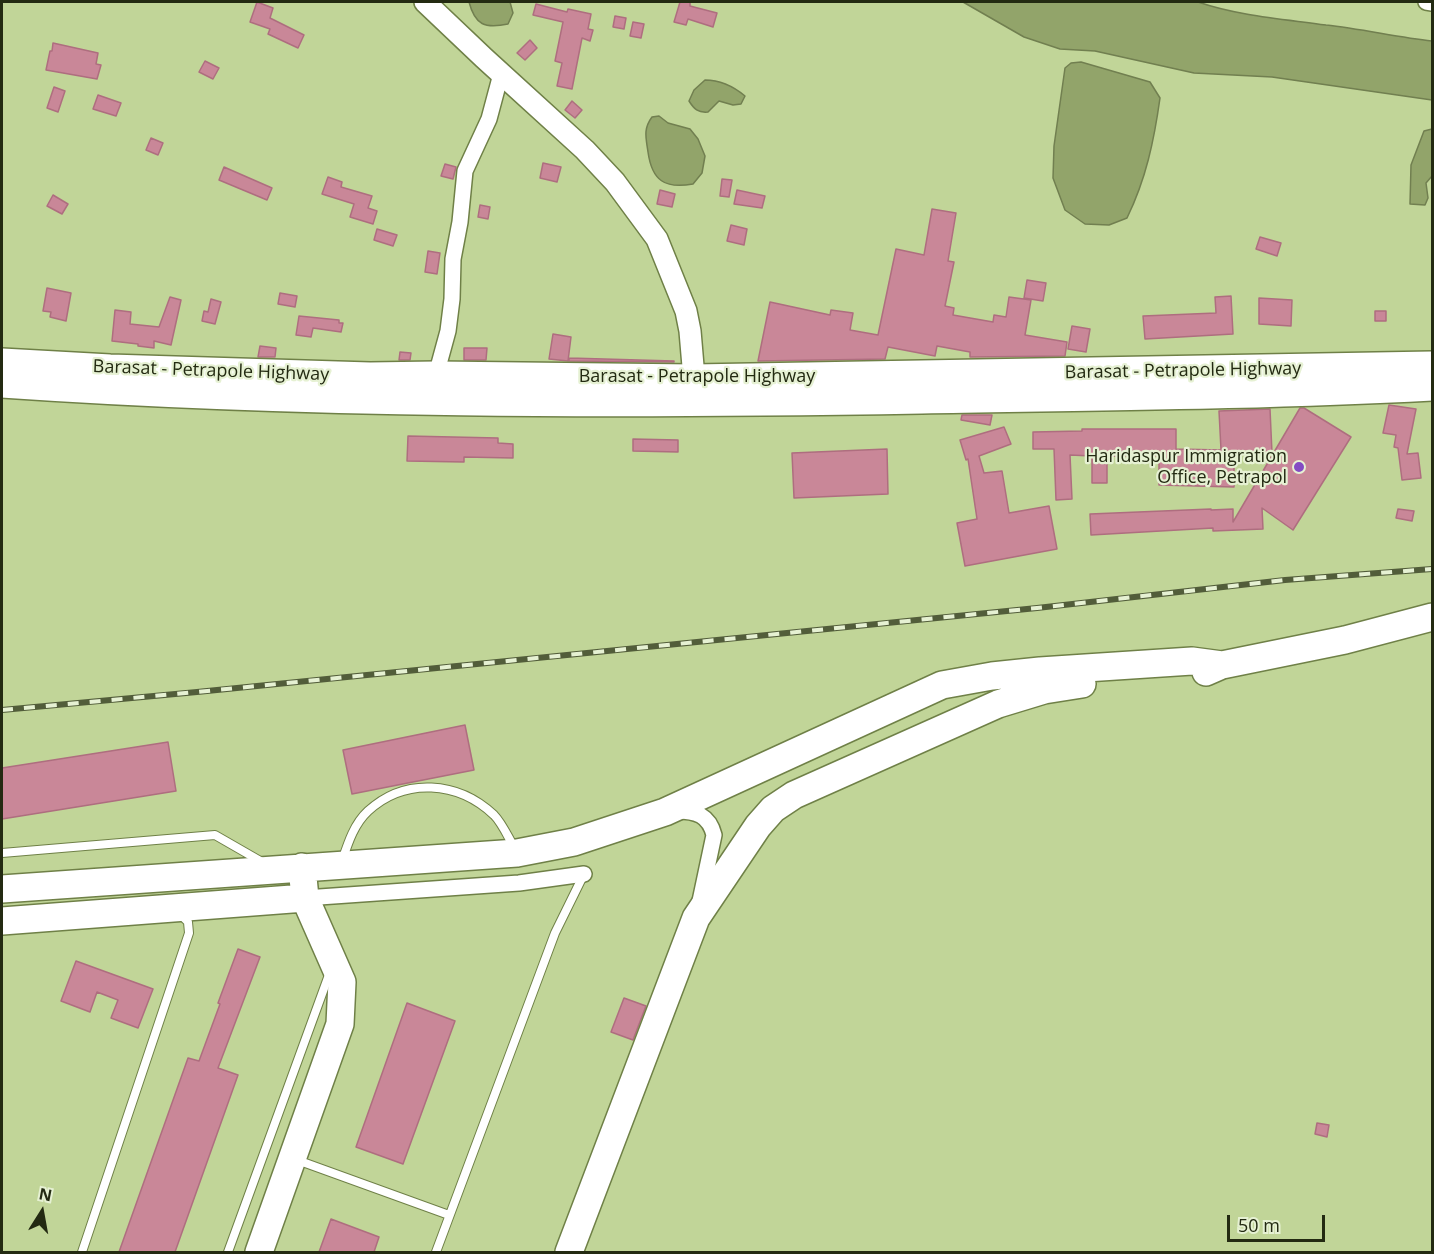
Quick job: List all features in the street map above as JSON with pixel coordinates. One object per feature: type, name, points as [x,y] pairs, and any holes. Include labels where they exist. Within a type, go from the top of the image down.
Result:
[{"type":"highway","name":"Barasat - Petrapole Highway","points":[[2,362],[133,369],[370,376],[1393,378]]},
{"type":"highway","points":[[1393,378],[1432,365]]},
{"type":"highway","name":"Barasat - Petrapole Highway","points":[[2,384],[138,393],[383,399],[723,403],[1393,378]]},
{"type":"highway","points":[[1393,378],[1432,387]]},
{"type":"highway","points":[[569,1252],[696,918],[772,809],[794,795],[998,704],[1044,690],[1097,682],[1194,678],[1222,665],[1345,640],[1432,617]]},
{"type":"highway","points":[[2,889],[517,853],[574,842],[665,812],[942,685],[992,676],[1040,671],[1192,661],[1222,665]]},
{"type":"highway","points":[[259,1252],[340,1024],[342,982],[305,898],[302,867]]},
{"type":"highway","points":[[2,921],[305,898]]},
{"type":"street","points":[[425,2],[585,150],[615,182],[657,239],[686,311],[694,378]]},
{"type":"street","points":[[1426,2],[1432,3]]},
{"type":"street","points":[[436,375],[448,331],[453,259],[460,222],[465,171],[489,119],[501,74]]},
{"type":"street","points":[[665,812],[692,811],[700,814],[712,826],[714,843],[696,918]]},
{"type":"street","points":[[517,853],[519,883]]},
{"type":"street","points":[[305,898],[519,883],[584,874]]},
{"type":"lane","points":[[341,865],[350,836],[367,812],[390,795],[418,787],[447,788],[473,798],[496,817],[517,853]]},
{"type":"lane","points":[[2,853],[215,835],[274,869]]},
{"type":"lane","points":[[436,1252],[555,933],[584,874]]},
{"type":"lane","points":[[82,1252],[189,933],[188,922],[171,909]]},
{"type":"lane","points":[[228,1252],[333,963]]},
{"type":"lane","points":[[292,1158],[449,1215]]},
{"type":"shaded area","points":[[469,2],[510,2],[513,13],[508,24],[493,26],[482,24],[474,16]]},
{"type":"shaded area","points":[[963,2],[1198,2],[1245,14],[1432,41],[1432,100],[1272,77],[1194,73],[1095,51],[1060,49],[1024,37]]},
{"type":"shaded area","points":[[1081,62],[1150,82],[1160,98],[1148,160],[1134,203],[1127,218],[1109,225],[1085,224],[1065,210],[1053,178],[1054,146],[1065,68],[1071,63]]},
{"type":"shaded area","points":[[705,80],[721,82],[736,89],[745,96],[741,104],[733,105],[719,101],[708,112],[697,110],[689,101],[694,90]]},
{"type":"shaded area","points":[[659,116],[668,123],[690,129],[698,139],[705,156],[702,173],[693,184],[668,184],[662,181],[653,170],[648,152],[646,130],[652,117]]},
{"type":"shaded area","points":[[1432,129],[1432,176],[1426,183],[1428,198],[1425,205],[1410,204],[1411,165],[1424,131]]},
{"type":"building","points":[[257,2],[273,8],[270,18],[304,35],[298,48],[268,34],[270,29],[250,22]]},
{"type":"building","points":[[680,2],[690,2],[690,6],[717,13],[713,27],[688,19],[686,25],[674,22]]},
{"type":"building","points":[[536,4],[567,12],[568,9],[591,14],[588,29],[593,30],[590,41],[582,38],[572,89],[557,86],[562,63],[555,61],[563,22],[533,15]]},
{"type":"building","points":[[615,16],[626,18],[624,29],[613,27]]},
{"type":"building","points":[[633,22],[644,24],[641,38],[630,36]]},
{"type":"building","points":[[530,40],[537,48],[525,60],[517,53]]},
{"type":"building","points":[[53,43],[98,53],[96,64],[101,65],[97,79],[46,70]]},
{"type":"building","points":[[205,61],[219,68],[213,79],[199,72]]},
{"type":"building","points":[[54,87],[65,91],[58,112],[47,108]]},
{"type":"building","points":[[98,95],[121,103],[116,116],[93,109]]},
{"type":"building","points":[[572,101],[582,110],[575,118],[565,110]]},
{"type":"building","points":[[151,138],[163,143],[158,155],[146,150]]},
{"type":"building","points":[[543,163],[561,167],[557,182],[540,178]]},
{"type":"building","points":[[445,164],[456,167],[453,179],[441,176]]},
{"type":"building","points":[[224,167],[272,188],[267,200],[219,180]]},
{"type":"building","points":[[328,177],[342,182],[341,187],[372,196],[368,208],[377,211],[373,224],[350,217],[354,204],[322,194]]},
{"type":"building","points":[[722,179],[732,180],[729,197],[720,196]]},
{"type":"building","points":[[660,190],[675,194],[672,207],[657,204]]},
{"type":"building","points":[[737,190],[765,196],[762,208],[734,204]]},
{"type":"building","points":[[53,195],[68,204],[62,214],[47,206]]},
{"type":"building","points":[[480,205],[490,207],[488,219],[478,217]]},
{"type":"building","points":[[932,209],[956,213],[948,261],[954,262],[945,306],[954,308],[953,315],[993,322],[994,315],[1006,317],[1009,297],[1031,300],[1025,335],[1067,342],[1065,356],[970,357],[970,352],[937,346],[935,356],[888,347],[885,359],[758,361],[770,302],[830,315],[831,310],[853,313],[850,330],[878,335],[896,249],[924,255]]},
{"type":"building","points":[[731,225],[747,229],[744,245],[727,241]]},
{"type":"building","points":[[377,229],[397,235],[393,246],[374,240]]},
{"type":"building","points":[[1260,237],[1281,243],[1277,256],[1256,249]]},
{"type":"building","points":[[428,251],[440,253],[437,274],[425,272]]},
{"type":"building","points":[[1027,280],[1046,283],[1043,301],[1024,298]]},
{"type":"building","points":[[47,288],[71,293],[66,321],[50,317],[51,312],[43,311]]},
{"type":"building","points":[[280,293],[297,296],[295,307],[278,304]]},
{"type":"building","points":[[1231,296],[1233,334],[1145,339],[1143,316],[1216,313],[1215,297]]},
{"type":"building","points":[[170,297],[181,300],[171,345],[154,341],[154,348],[112,341],[115,310],[131,312],[130,324],[159,327]]},
{"type":"building","points":[[1259,298],[1292,300],[1291,326],[1259,324]]},
{"type":"building","points":[[211,299],[221,302],[215,324],[202,321],[204,311],[208,312]]},
{"type":"building","points":[[1375,311],[1386,311],[1386,321],[1375,321]]},
{"type":"building","points":[[299,316],[339,320],[339,323],[343,323],[341,332],[313,328],[311,337],[296,335]]},
{"type":"building","points":[[1072,326],[1090,329],[1086,352],[1068,349]]},
{"type":"building","points":[[553,334],[571,337],[568,361],[549,359]]},
{"type":"building","points":[[260,346],[276,348],[275,357],[258,357]]},
{"type":"building","points":[[464,348],[487,348],[486,360],[464,360]]},
{"type":"building","points":[[400,352],[411,353],[410,360],[399,360]]},
{"type":"building","points":[[569,358],[674,361],[674,362],[569,361]]},
{"type":"building","points":[[1389,405],[1416,409],[1407,454],[1418,453],[1421,478],[1402,480],[1398,448],[1394,447],[1396,435],[1383,433]]},
{"type":"building","name":"Haridaspur Immigration Office, Petrapol","points":[[1300,408],[1304,408],[1351,437],[1293,530],[1262,508],[1263,529],[1213,531],[1213,528],[1091,535],[1090,514],[1233,509],[1233,522]]},
{"type":"building","points":[[1270,409],[1272,453],[1234,455],[1234,487],[1159,485],[1159,456],[1107,456],[1107,483],[1092,483],[1092,456],[1070,455],[1072,499],[1056,500],[1054,449],[1033,449],[1033,432],[1082,431],[1082,429],[1176,429],[1176,449],[1221,450],[1219,411]]},
{"type":"building","points":[[962,415],[992,415],[990,425],[961,420]]},
{"type":"building","points":[[1004,427],[1011,444],[979,456],[984,473],[1002,471],[1009,513],[1049,506],[1057,549],[965,566],[957,523],[977,519],[968,459],[966,460],[960,440]]},
{"type":"building","points":[[408,436],[498,438],[498,443],[513,444],[513,458],[464,457],[464,462],[407,461]]},
{"type":"building","points":[[633,439],[678,440],[678,452],[633,451]]},
{"type":"building","points":[[887,449],[888,494],[794,498],[792,453]]},
{"type":"building","points":[[1398,509],[1414,511],[1412,521],[1396,518]]},
{"type":"building","points":[[465,725],[474,770],[352,794],[343,750]]},
{"type":"building","points":[[168,742],[176,791],[2,819],[2,768]]},
{"type":"building","points":[[238,949],[260,957],[218,1068],[238,1075],[175,1252],[119,1252],[188,1058],[199,1061]]},
{"type":"building","points":[[76,961],[153,989],[138,1028],[111,1018],[118,1000],[97,992],[90,1012],[61,1001]]},
{"type":"building","points":[[624,998],[646,1006],[633,1040],[611,1032]]},
{"type":"building","points":[[407,1003],[455,1021],[403,1164],[356,1147]]},
{"type":"building","points":[[1317,1123],[1329,1125],[1327,1137],[1315,1134]]},
{"type":"building","points":[[331,1219],[379,1237],[374,1252],[319,1252]]},
{"type":"railway","points":[[2,710],[1037,608],[1285,580],[1432,569]]},
{"type":"place","name":"Haridaspur Immigration Office, Petrapol","points":[[1299,467]]}]
